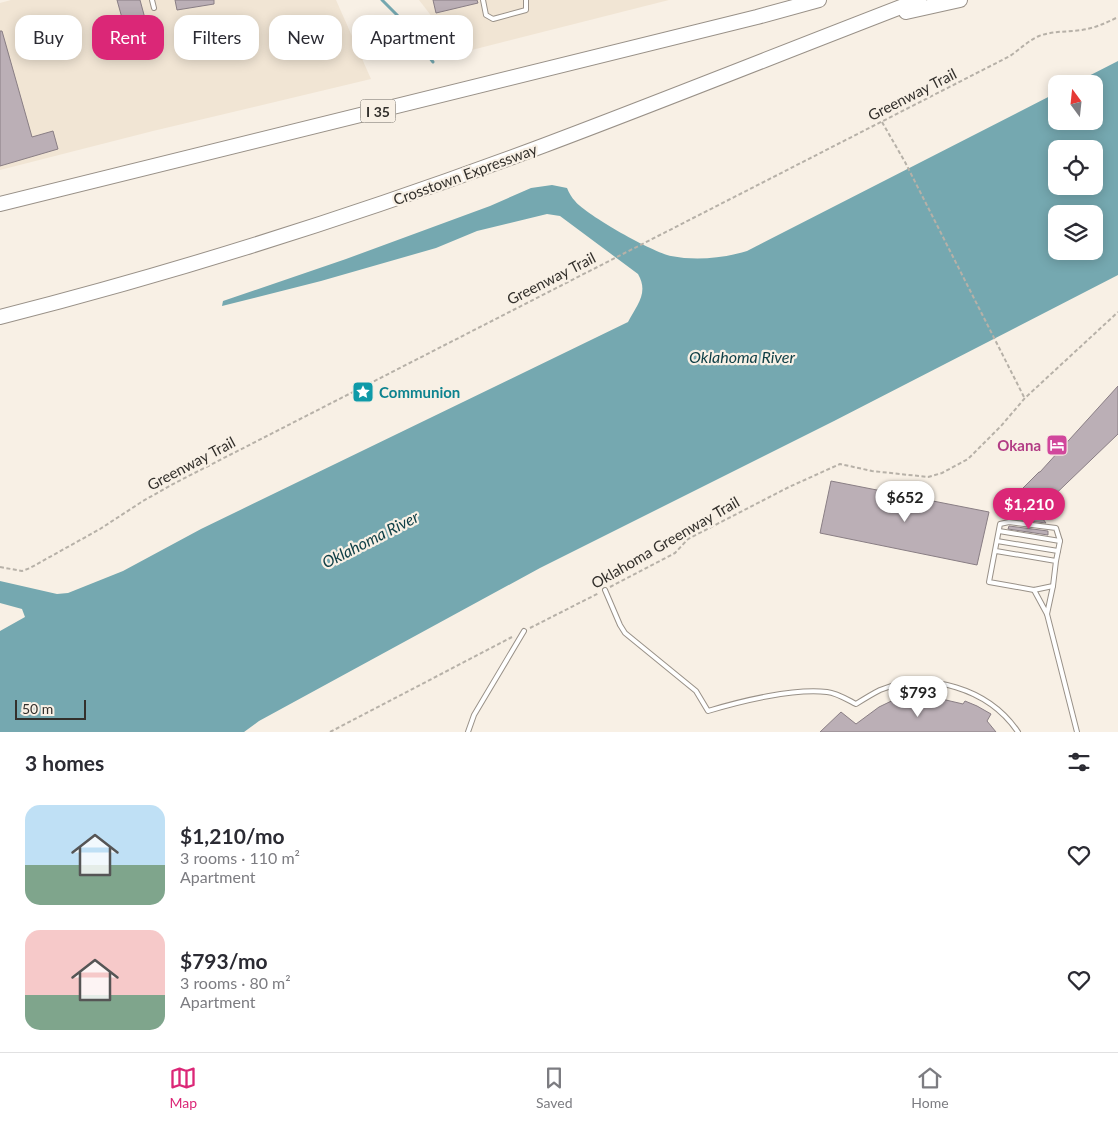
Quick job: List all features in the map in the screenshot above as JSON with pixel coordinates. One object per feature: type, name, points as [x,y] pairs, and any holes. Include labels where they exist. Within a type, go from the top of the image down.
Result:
[{"type":"highway","points":[[757,17],[795,0]]},
{"type":"highway","name":"I 35","points":[[0,204],[757,17],[819,0]]},
{"type":"highway","name":"Crosstown Expressway","points":[[0,317],[127,284],[231,253],[350,214],[545,145],[919,0]]},
{"type":"highway","points":[[862,22],[960,0]]},
{"type":"lane","points":[[152,0],[154,8]]},
{"type":"lane","points":[[484,0],[486,15],[493,19],[526,10],[526,0]]},
{"type":"lane","points":[[1047,614],[1054,586],[1060,541],[1056,528],[1009,522],[1000,524],[989,582],[1034,590],[1054,586]]},
{"type":"lane","points":[[999,531],[1060,541]]},
{"type":"lane","points":[[997,540],[1058,551]]},
{"type":"lane","points":[[996,551],[1056,561]]},
{"type":"lane","points":[[605,590],[625,633],[696,691],[708,711],[743,700],[804,692],[829,692],[856,704],[880,690],[909,683],[942,683],[970,692],[997,708],[1018,732]]},
{"type":"lane","points":[[1034,590],[1047,614],[1077,732]]},
{"type":"lane","points":[[468,732],[474,715],[524,631]]},
{"type":"path","name":"Greenway Trail","points":[[0,567],[22,571],[30,568],[100,529],[142,501],[175,483],[1010,56],[1029,41],[1054,33],[1089,29],[1118,17]]},
{"type":"path","points":[[882,122],[905,162],[1025,398]]},
{"type":"path","name":"Oklahoma Greenway Trail","points":[[330,732],[675,553],[688,538],[789,487],[840,464],[872,471],[928,477],[942,473],[968,459],[978,451],[1025,398],[1118,312]]},
{"type":"shaded area","points":[[11,0],[336,0],[352,36],[352,60],[363,60],[371,79],[0,170],[0,3]]},
{"type":"shaded area","points":[[419,0],[669,0],[473,50],[473,15],[431,15]]},
{"type":"water","name":"Oklahoma River","points":[[1118,61],[1118,275],[834,421],[540,568],[259,721],[244,732],[0,732],[0,631],[25,617],[22,609],[0,603],[0,581],[57,594],[68,593],[123,571],[201,529],[628,322],[640,299],[642,287],[638,274],[560,216],[547,214],[477,231],[436,248],[321,281],[222,306],[223,301],[346,259],[490,206],[531,188],[552,185],[567,188],[575,201],[592,215],[636,241],[662,253],[680,258],[700,258],[719,257],[747,251],[1048,97],[1048,130],[1103,130],[1103,75],[1091,75]]},
{"type":"building","points":[[117,0],[140,0],[144,15],[121,15]]},
{"type":"building","points":[[175,0],[214,0],[214,4],[177,10]]},
{"type":"building","points":[[433,0],[477,0],[478,3],[436,13]]},
{"type":"building","points":[[0,31],[2,31],[32,137],[53,131],[58,149],[0,166]]},
{"type":"building","points":[[1118,386],[1118,434],[1042,507],[1039,514],[1046,523],[1013,519],[1027,508],[1012,499],[1040,472]]},
{"type":"building","points":[[831,481],[989,512],[977,565],[820,533]]},
{"type":"building","points":[[1009,526],[1048,531],[1048,535],[1008,529]]},
{"type":"building","points":[[906,694],[907,699],[933,697],[963,704],[965,701],[977,706],[991,714],[987,721],[996,732],[820,732],[841,712],[856,724],[879,707]]},
{"type":"waterway","points":[[382,0],[398,16],[433,62]]},
{"type":"place","name":"Communion","points":[[363,392]]},
{"type":"place","name":"Okana","points":[[1057,445]]}]
